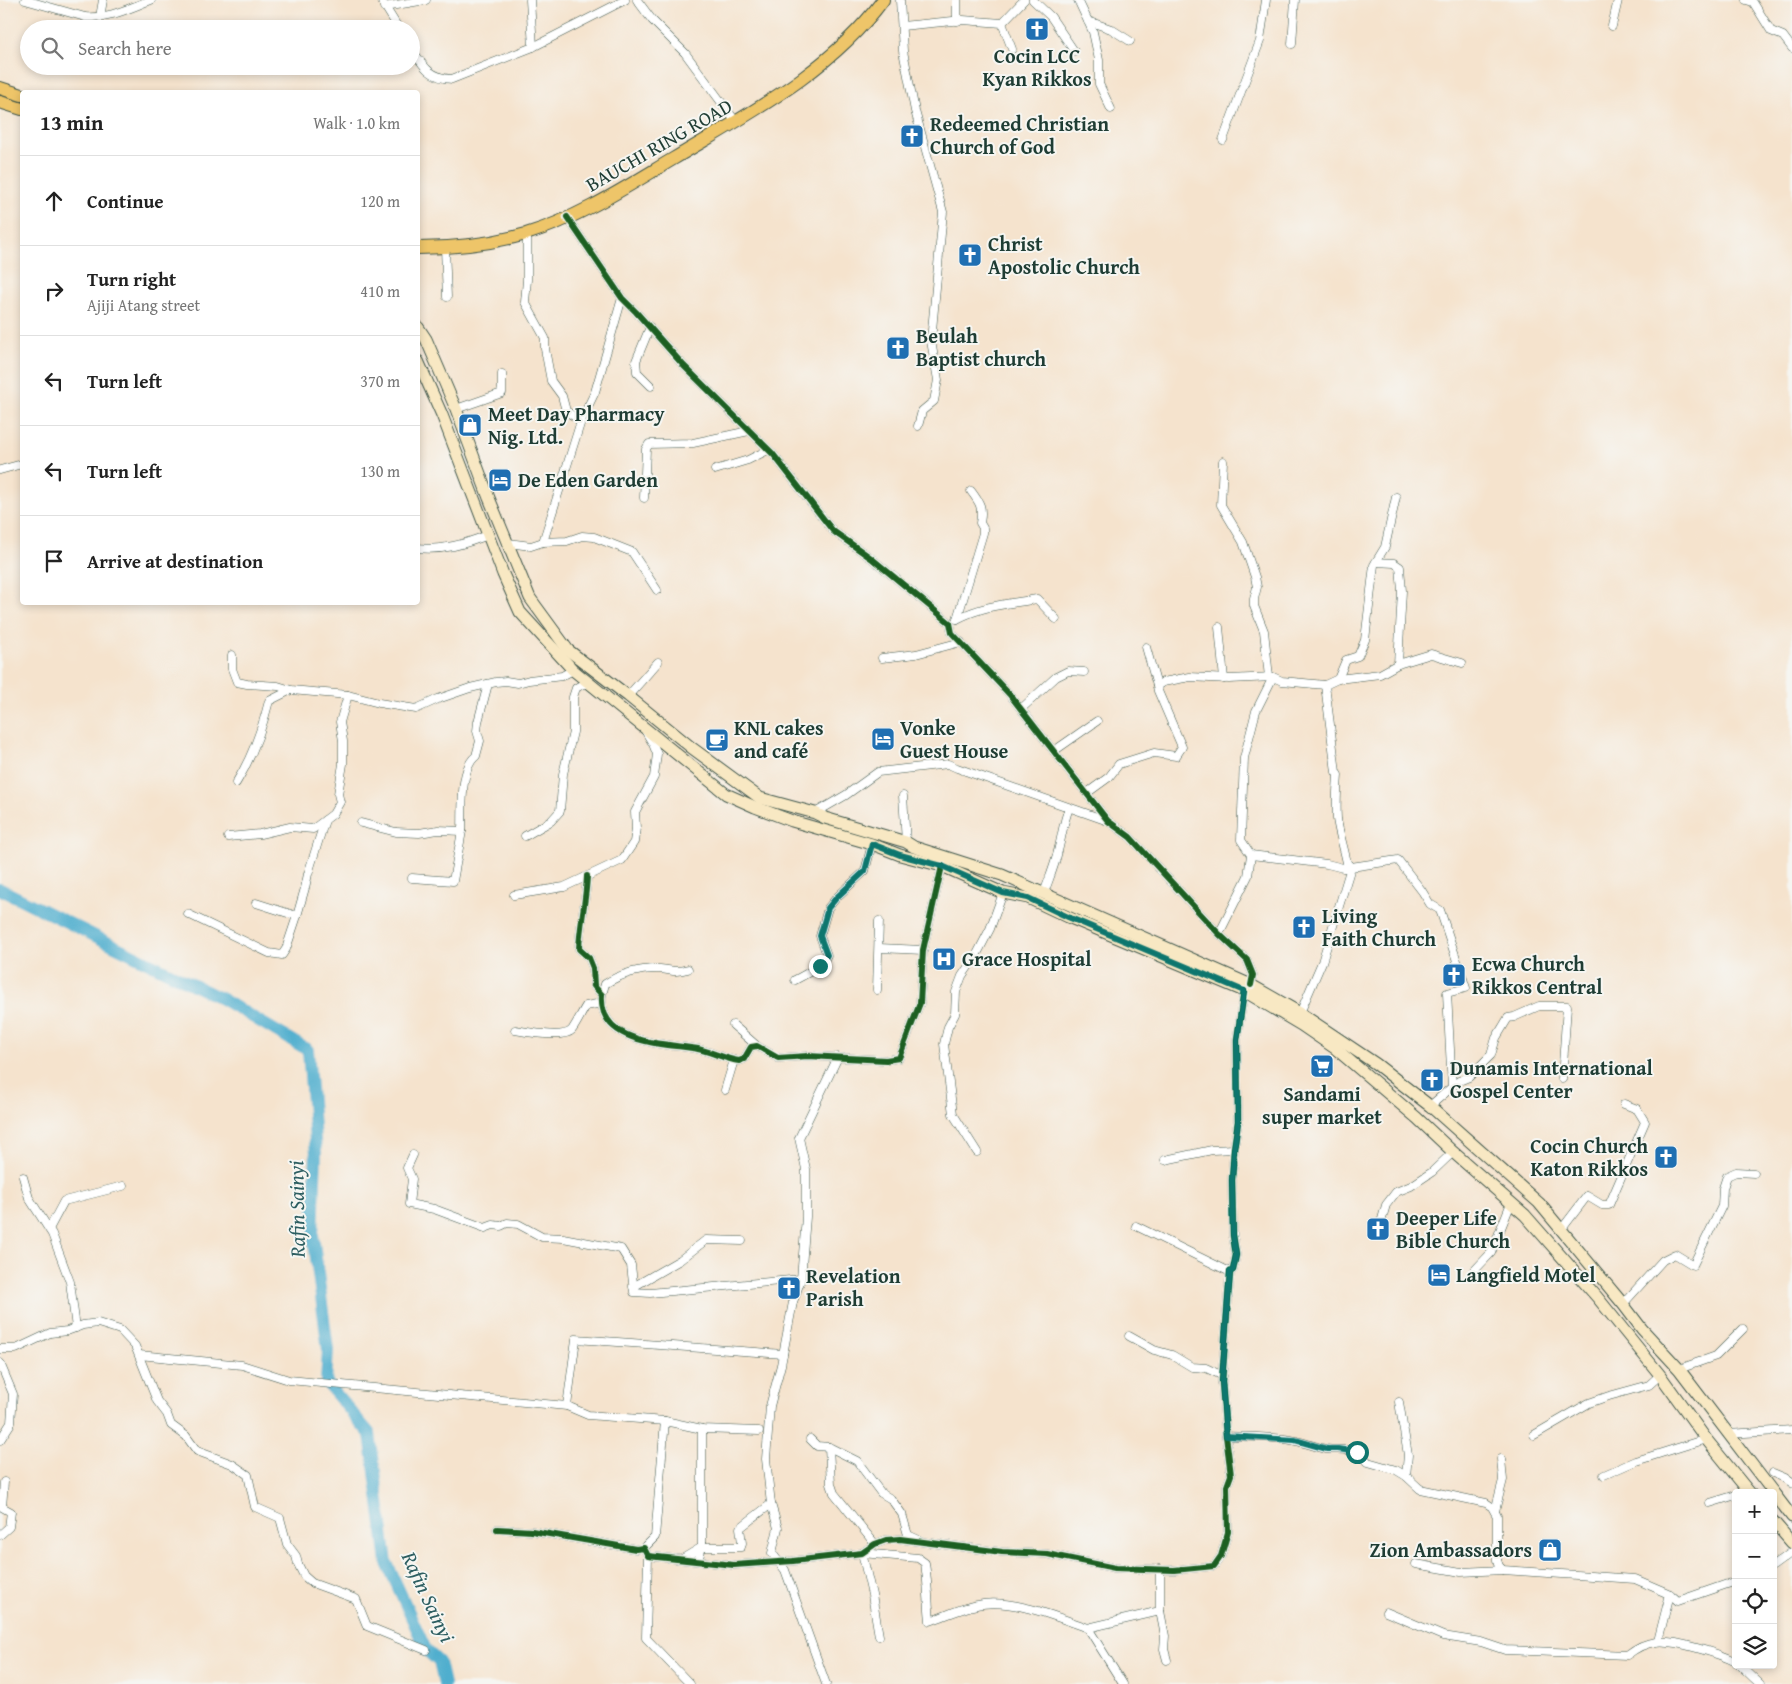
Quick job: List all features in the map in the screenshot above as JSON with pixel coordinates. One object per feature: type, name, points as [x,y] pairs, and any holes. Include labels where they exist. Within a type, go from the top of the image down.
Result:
[{"type":"main road","name":"BAUCHI RING ROAD","points":[[420,248],[445,248],[478,244],[528,233],[598,204],[772,100],[838,49],[858,29],[882,0]]},
{"type":"main road","points":[[0,88],[20,95]]},
{"type":"main road","points":[[0,102],[20,108]]},
{"type":"main road","points":[[420,330],[426,339],[456,408],[489,498],[530,598],[568,650],[692,748],[760,798],[815,812],[825,818],[906,842],[914,847],[1002,875],[1044,893],[1300,1013],[1376,1064],[1430,1106],[1539,1203],[1642,1329],[1679,1369],[1792,1517]]},
{"type":"main road","points":[[420,365],[442,415],[503,574],[520,612],[573,670],[726,794],[792,821],[872,844],[900,855],[942,866],[1003,893],[1028,898],[1068,917],[1248,988],[1336,1049],[1417,1118],[1536,1226],[1660,1375],[1745,1489]]},
{"type":"main road","points":[[1777,1525],[1792,1543]]},
{"type":"street","points":[[25,0],[85,17],[108,16],[151,0]]},
{"type":"street","points":[[100,17],[103,0]]},
{"type":"street","points":[[393,20],[383,4],[426,0]]},
{"type":"street","points":[[530,0],[533,48]]},
{"type":"street","points":[[420,61],[426,69],[438,77],[452,79],[533,48],[625,0]]},
{"type":"street","points":[[637,0],[652,20],[685,53],[736,122]]},
{"type":"street","points":[[900,0],[903,51],[915,111],[943,212],[931,341],[938,380],[934,401],[922,411],[918,426]]},
{"type":"street","points":[[957,0],[957,21]]},
{"type":"street","points":[[902,26],[957,21],[1002,23],[1024,0]]},
{"type":"street","points":[[1033,0],[1051,16],[1074,51]]},
{"type":"street","points":[[1078,0],[1094,32],[1099,60],[1099,84],[1110,109]]},
{"type":"street","points":[[1223,140],[1260,41],[1266,0]]},
{"type":"street","points":[[1292,44],[1295,0]]},
{"type":"street","points":[[1612,26],[1618,0]]},
{"type":"street","points":[[1746,0],[1753,2],[1771,30],[1783,36],[1792,48]]},
{"type":"street","points":[[1088,21],[1111,30],[1130,41]]},
{"type":"street","points":[[1002,23],[1012,49]]},
{"type":"street","points":[[567,217],[622,298],[650,326],[684,366],[773,454],[833,531],[954,621]]},
{"type":"street","points":[[528,233],[528,280],[525,302],[545,338],[545,349],[551,381],[562,396],[566,410],[581,421]]},
{"type":"street","points":[[445,248],[447,297]]},
{"type":"street","points":[[543,542],[581,421],[595,392],[622,298]]},
{"type":"street","points":[[650,326],[636,361],[637,372],[651,386]]},
{"type":"street","points":[[456,408],[502,393],[502,374]]},
{"type":"street","points":[[644,498],[646,449],[649,444],[693,443],[750,431]]},
{"type":"street","points":[[714,470],[748,460],[768,450]]},
{"type":"street","points":[[1219,934],[1248,876],[1251,855],[1241,840],[1244,758],[1256,711],[1271,677],[1264,631],[1254,606],[1257,587],[1255,577],[1243,542],[1221,505],[1223,461]]},
{"type":"street","points":[[0,470],[20,465]]},
{"type":"street","points":[[862,1553],[875,1544],[886,1540],[893,1540],[1002,1552],[1047,1554],[1115,1568],[1174,1570],[1214,1566],[1221,1556],[1228,1532],[1227,1486],[1231,1476],[1226,1436],[1223,1376],[1230,1272],[1233,1270],[1236,1255],[1233,1235],[1232,1180],[1238,1122],[1237,1040],[1248,988],[1253,975],[1247,960],[1219,934],[1130,837],[1108,821],[1021,709],[952,633],[954,621],[983,533],[980,523],[982,511],[971,491]]},
{"type":"street","points":[[1338,679],[1346,660],[1358,656],[1365,640],[1374,565],[1385,547],[1396,497]]},
{"type":"street","points":[[420,548],[434,550],[488,535]]},
{"type":"street","points":[[508,543],[531,546],[543,542],[567,541],[582,536],[594,537],[632,552],[657,590]]},
{"type":"street","points":[[1376,562],[1394,563],[1400,567],[1402,591],[1398,664]]},
{"type":"street","points":[[954,621],[971,612],[994,605],[1038,599],[1056,619]]},
{"type":"street","points":[[1219,627],[1224,679]]},
{"type":"street","points":[[882,658],[916,654],[961,642]]},
{"type":"street","points":[[1087,793],[1109,777],[1119,764],[1154,753],[1176,756],[1180,752],[1182,747],[1157,686],[1146,647]]},
{"type":"street","points":[[1157,686],[1163,682],[1190,677],[1224,679],[1271,677],[1282,681],[1325,685],[1338,679],[1380,674],[1398,664],[1431,654],[1462,664]]},
{"type":"street","points":[[232,655],[232,669],[237,682],[278,686],[291,690],[348,695],[379,703],[416,709],[438,699],[488,684],[506,681],[518,683],[562,676],[573,670]]},
{"type":"street","points":[[628,696],[658,662]]},
{"type":"street","points":[[1021,709],[1056,677],[1068,671],[1084,672]]},
{"type":"street","points":[[412,878],[453,881],[462,831],[466,771],[472,759],[476,756],[480,741],[477,731],[478,722],[488,684]]},
{"type":"street","points":[[525,836],[551,821],[560,811],[563,774],[573,732],[573,697],[576,688],[583,684],[590,684]]},
{"type":"street","points":[[1325,685],[1336,772],[1338,774],[1337,821],[1347,863],[1351,868]]},
{"type":"street","points":[[236,783],[245,767],[265,717],[269,701],[291,690]]},
{"type":"street","points":[[228,837],[260,834],[290,828],[313,829],[332,814],[340,802],[338,794],[343,764],[343,741],[340,722],[348,695]]},
{"type":"street","points":[[1054,751],[1097,720]]},
{"type":"street","points":[[514,895],[564,887],[622,860],[634,842],[636,828],[635,812],[654,777],[657,754],[653,744],[640,725]]},
{"type":"street","points":[[815,812],[846,795],[878,772],[948,764],[1108,821]]},
{"type":"street","points":[[903,796],[906,842]]},
{"type":"street","points":[[1044,893],[1058,850],[1062,825],[1069,808]]},
{"type":"street","points":[[188,914],[269,953],[282,955],[286,949],[297,916],[325,820]]},
{"type":"street","points":[[361,823],[396,832],[462,831]]},
{"type":"street","points":[[795,980],[820,966],[824,961],[827,955],[820,936],[828,908],[865,871],[872,844]]},
{"type":"street","points":[[1251,855],[1327,864],[1343,868],[1398,860],[1422,890],[1430,904],[1440,910],[1466,988],[1447,993],[1452,1087]]},
{"type":"street","points":[[733,1025],[757,1046],[778,1058],[796,1056],[886,1060],[900,1058],[920,1003],[924,950],[942,866]]},
{"type":"street","points":[[1300,1013],[1322,962],[1351,868]]},
{"type":"street","points":[[587,876],[586,898],[580,926],[579,949],[589,958],[593,968],[594,986],[602,999],[607,1020],[615,1028],[631,1038],[700,1050],[734,1060],[744,1059],[751,1047],[757,1046]]},
{"type":"street","points":[[977,1152],[953,1114],[944,1044],[948,1027],[955,1014],[956,992],[962,976],[990,929],[1003,893]]},
{"type":"street","points":[[256,903],[297,916]]},
{"type":"street","points":[[877,990],[879,921]]},
{"type":"street","points":[[879,948],[924,950]]},
{"type":"street","points":[[602,999],[605,984],[616,977],[659,969],[674,972],[688,968]]},
{"type":"street","points":[[515,1030],[544,1036],[566,1033],[571,1031],[586,1006],[602,999]]},
{"type":"street","points":[[1430,1106],[1459,1081],[1469,1077],[1492,1055],[1496,1038],[1508,1018],[1539,1006],[1567,1006],[1562,1079]]},
{"type":"street","points":[[826,1684],[785,1570],[772,1553],[778,1528],[771,1504],[766,1459],[770,1406],[793,1302],[801,1279],[806,1217],[806,1170],[799,1138],[838,1057]]},
{"type":"street","points":[[725,1090],[734,1060]]},
{"type":"street","points":[[1561,1230],[1587,1196],[1602,1205],[1608,1205],[1645,1122],[1637,1109],[1624,1104]]},
{"type":"street","points":[[1164,1160],[1212,1150],[1234,1149]]},
{"type":"street","points":[[1380,1226],[1386,1205],[1396,1192],[1411,1186],[1432,1172],[1453,1152]]},
{"type":"street","points":[[413,1155],[406,1168],[412,1179],[409,1204],[434,1208],[485,1228],[493,1225],[501,1226],[507,1223],[518,1224],[542,1237],[563,1238],[621,1249],[631,1265],[634,1292],[650,1293],[801,1279]]},
{"type":"street","points":[[1623,1304],[1663,1260],[1675,1254],[1694,1265],[1722,1206],[1723,1188],[1728,1176],[1736,1172],[1754,1173]]},
{"type":"street","points":[[23,1177],[29,1198],[52,1234],[70,1282],[76,1328]]},
{"type":"street","points":[[49,1230],[64,1201],[123,1186]]},
{"type":"street","points":[[1473,1272],[1491,1253],[1511,1203]]},
{"type":"street","points":[[1136,1226],[1230,1272]]},
{"type":"street","points":[[633,1287],[680,1260],[706,1240],[742,1241]]},
{"type":"street","points":[[0,1349],[16,1349],[50,1333],[98,1323],[120,1330],[135,1346],[157,1402],[167,1414],[171,1424],[186,1436],[197,1451],[232,1464],[248,1475],[255,1507],[280,1518],[287,1544],[296,1556],[304,1576],[312,1583],[356,1599],[368,1626],[426,1650]]},
{"type":"street","points":[[1679,1369],[1716,1356],[1743,1330]]},
{"type":"street","points":[[1129,1336],[1154,1350],[1172,1355],[1192,1367],[1206,1368],[1223,1376]]},
{"type":"street","points":[[567,1406],[576,1338],[783,1354]]},
{"type":"street","points":[[139,1355],[242,1365],[289,1380],[567,1406],[588,1415],[665,1422],[702,1430],[759,1431]]},
{"type":"street","points":[[0,1363],[13,1394],[12,1423],[0,1440]]},
{"type":"street","points":[[1534,1435],[1590,1403],[1648,1386],[1660,1375]]},
{"type":"street","points":[[1399,1402],[1408,1456],[1406,1476]]},
{"type":"street","points":[[497,1529],[532,1531],[636,1549],[644,1548],[655,1538],[665,1422]]},
{"type":"street","points":[[698,1561],[702,1546],[702,1430]]},
{"type":"street","points":[[1728,1434],[1792,1430]]},
{"type":"street","points":[[1226,1436],[1295,1440],[1327,1449],[1357,1452],[1368,1462],[1396,1470],[1406,1476],[1420,1489],[1486,1503],[1492,1507],[1497,1516],[1497,1560],[1503,1570]]},
{"type":"street","points":[[1604,1475],[1636,1460],[1706,1439]]},
{"type":"street","points":[[810,1440],[817,1446],[829,1447],[857,1461],[881,1493],[891,1500],[902,1514],[908,1535],[926,1543]]},
{"type":"street","points":[[829,1447],[831,1484],[834,1493],[875,1544]]},
{"type":"street","points":[[1495,1511],[1503,1480],[1501,1459]]},
{"type":"street","points":[[1773,1473],[1792,1483]]},
{"type":"street","points":[[0,1535],[10,1527],[11,1512],[2,1507],[4,1482]]},
{"type":"street","points":[[1710,1502],[1732,1495]]},
{"type":"street","points":[[682,1559],[702,1546],[741,1548],[740,1528],[771,1504]]},
{"type":"street","points":[[644,1548],[648,1556],[646,1638],[690,1684]]},
{"type":"street","points":[[1777,1563],[1792,1552]]},
{"type":"street","points":[[648,1556],[734,1565],[793,1561],[862,1553],[918,1558],[925,1563],[928,1580],[930,1621],[978,1604],[1001,1602],[1088,1628],[1160,1611]]},
{"type":"street","points":[[862,1553],[879,1636]]},
{"type":"street","points":[[1416,1564],[1461,1572],[1503,1570],[1635,1579],[1670,1594],[1678,1601],[1732,1582]]},
{"type":"street","points":[[1160,1569],[1160,1611],[1167,1660]]},
{"type":"street","points":[[1658,1641],[1670,1594]]},
{"type":"street","points":[[1386,1612],[1443,1636],[1481,1642],[1505,1650],[1628,1655],[1644,1645],[1658,1641],[1696,1648],[1732,1661]]},
{"type":"street","points":[[1088,1628],[1123,1684]]},
{"type":"street","points":[[1744,1669],[1760,1684]]},
{"type":"waterway","name":"Rafin Sainyi","points":[[0,889],[222,999],[308,1050],[316,1153],[313,1235],[328,1350],[326,1382],[370,1434],[387,1563],[426,1650],[439,1662],[444,1684]]},
{"type":"cycle path","points":[[567,217],[622,298],[684,366],[773,454],[833,531],[871,558],[950,623],[952,633],[1010,695],[1108,821],[1130,837],[1219,934],[1247,960],[1253,975],[1251,985]]},
{"type":"cycle path","points":[[587,876],[579,949],[589,958],[593,968],[594,986],[602,995],[604,1011],[611,1024],[622,1032],[652,1042],[698,1049],[739,1061],[744,1059],[751,1047],[757,1046],[778,1058],[808,1056],[886,1060],[899,1058],[920,1003],[923,950],[942,866]]},
{"type":"cycle path","points":[[497,1529],[532,1531],[636,1549],[644,1548],[648,1556],[734,1565],[793,1561],[862,1553],[875,1544],[886,1540],[900,1539],[1002,1552],[1047,1554],[1115,1568],[1174,1570],[1214,1566],[1221,1556],[1228,1532],[1227,1486],[1231,1475],[1222,1381],[1230,1272],[1233,1270],[1236,1255],[1233,1235],[1232,1180],[1238,1121],[1237,1040],[1244,991]]},
{"type":"place","name":"Cocin LCC Kyan Rikkos","points":[[1037,29]]},
{"type":"place","name":"Redeemed Christian Church of God","points":[[912,136]]},
{"type":"place","name":"Christ Apostolic Church","points":[[970,255]]},
{"type":"place","name":"Beulah Baptist church","points":[[898,348]]},
{"type":"place","name":"Meet Day Pharmacy Nig. Ltd.","points":[[470,425]]},
{"type":"place","name":"De Eden Garden","points":[[500,480]]},
{"type":"place","name":"Vonke Guest House","points":[[883,739]]},
{"type":"place","name":"KNL cakes and café","points":[[717,740]]},
{"type":"place","name":"Living Faith Church","points":[[1304,927]]},
{"type":"place","name":"Grace Hospital","points":[[944,959]]},
{"type":"place","name":"Ecwa Church Rikkos Central","points":[[1454,975]]},
{"type":"place","name":"Sandami super market","points":[[1322,1066]]},
{"type":"place","name":"Dunamis International Gospel Center","points":[[1432,1080]]},
{"type":"place","name":"Cocin Church Katon Rikkos","points":[[1666,1157]]},
{"type":"place","name":"Deeper Life Bible Church","points":[[1378,1229]]},
{"type":"place","name":"Langfield Motel","points":[[1439,1275]]},
{"type":"place","name":"Revelation Parish","points":[[789,1288]]},
{"type":"place","name":"Zion Ambassadors","points":[[1550,1550]]},
{"type":"route","points":[[820,966],[827,955],[820,936],[828,908],[865,871],[872,844],[900,855],[942,866],[1003,893],[1028,898],[1068,917],[1244,991],[1237,1040],[1238,1122],[1232,1180],[1233,1235],[1236,1255],[1233,1270],[1230,1272],[1222,1381],[1226,1436],[1295,1440],[1327,1449],[1357,1452]]}]
